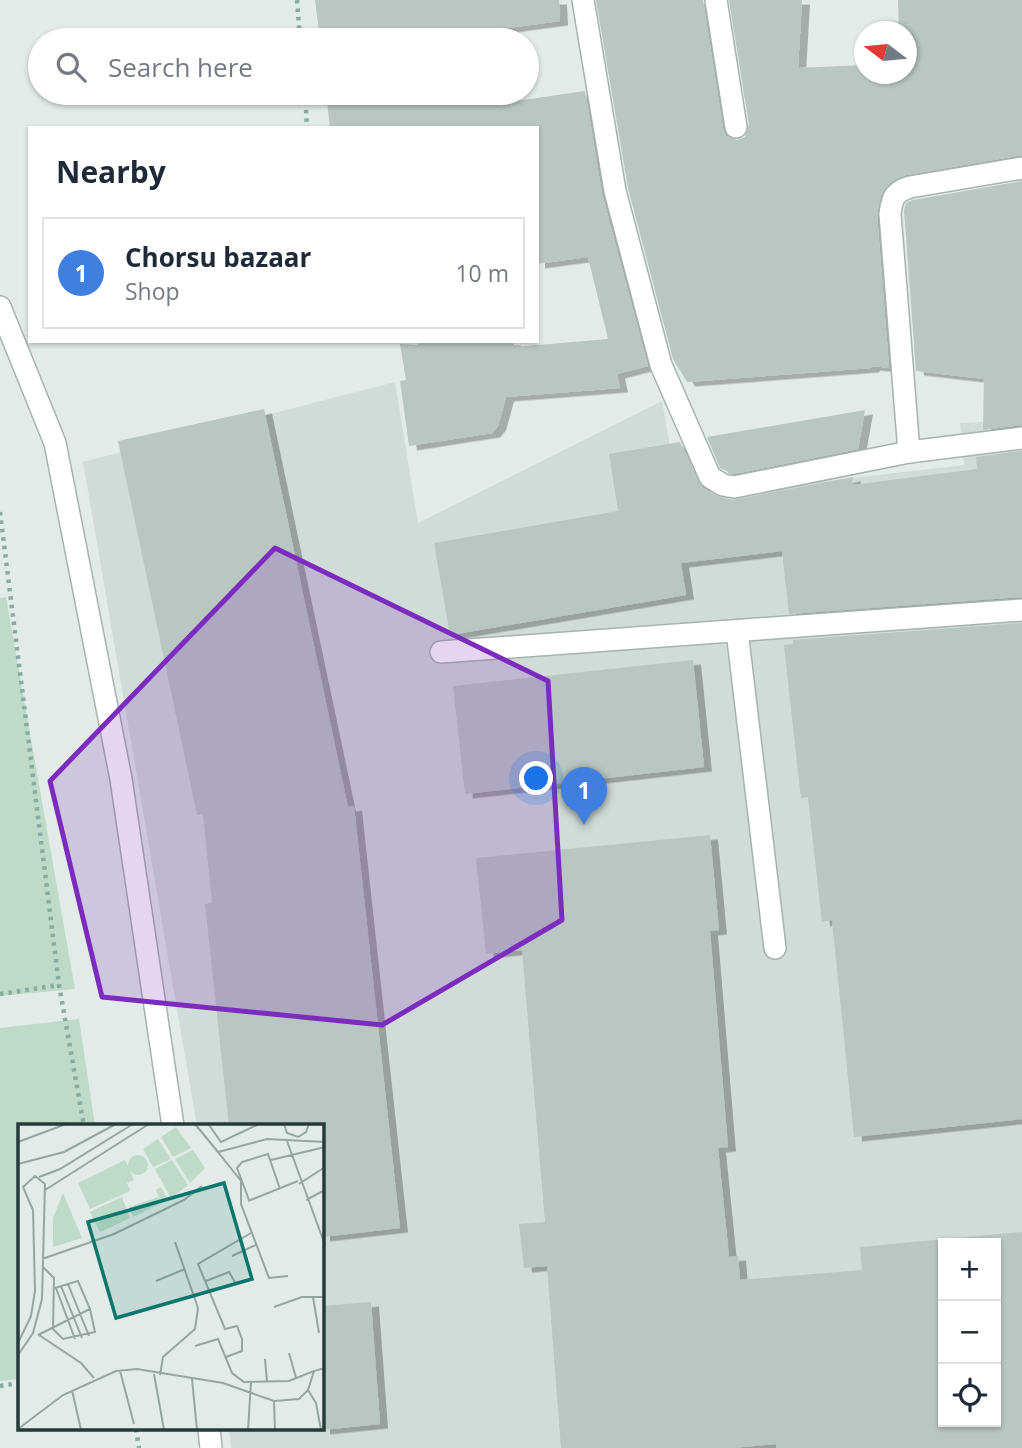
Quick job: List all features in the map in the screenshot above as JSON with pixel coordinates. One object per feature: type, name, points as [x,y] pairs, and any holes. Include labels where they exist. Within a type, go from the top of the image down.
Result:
[{"type":"street","points":[[583,0],[615,191],[661,365],[710,477],[723,485],[734,486],[909,452],[1022,438]]},
{"type":"street","points":[[716,0],[736,127]]},
{"type":"street","points":[[909,452],[890,214],[892,199],[898,191],[910,187],[1022,168]]},
{"type":"street","points":[[0,307],[55,443],[121,779],[173,1124]]},
{"type":"street","points":[[441,652],[1022,610]]},
{"type":"street","points":[[737,631],[775,948]]},
{"type":"street","points":[[209,1430],[211,1448]]},
{"type":"path","points":[[297,0],[299,28]]},
{"type":"path","points":[[306,105],[307,126]]},
{"type":"path","points":[[0,512],[59,985],[84,1124]]},
{"type":"path","points":[[0,578],[9,576]]},
{"type":"path","points":[[0,995],[59,985]]},
{"type":"path","points":[[0,1386],[18,1383]]},
{"type":"path","points":[[136,1430],[139,1448]]},
{"type":"highlighted area","points":[[275,548],[548,681],[562,920],[382,1025],[102,997],[50,781]]},
{"type":"shaded area","points":[[395,382],[418,523],[662,401],[679,498],[964,465],[960,423],[1022,420],[1022,1448],[231,1448],[229,1430],[324,1430],[324,1124],[197,1124],[83,462]]},
{"type":"green space","points":[[6,597],[75,989],[0,996],[0,598]]},
{"type":"green space","points":[[79,1019],[95,1124],[18,1124],[18,1379],[0,1381],[0,1028]]},
{"type":"building","points":[[315,0],[559,0],[560,21],[508,28],[318,28]]},
{"type":"building","points":[[596,0],[703,0],[723,129],[726,136],[737,140],[745,137],[749,125],[729,0],[802,0],[798,68],[854,65],[854,84],[917,84],[917,21],[899,21],[898,0],[1022,0],[1022,155],[906,175],[890,183],[881,195],[877,215],[889,368],[872,366],[687,382],[673,359],[628,188]]},
{"type":"building","points":[[585,91],[602,194],[648,366],[617,374],[620,388],[506,397],[498,426],[492,433],[409,446],[400,381],[406,380],[400,344],[513,343],[514,347],[608,339],[588,257],[539,264],[539,126],[330,126],[327,105],[539,105],[539,98]]},
{"type":"building","points":[[1022,181],[1022,425],[983,430],[984,379],[916,371],[904,210],[906,203],[913,200]]},
{"type":"building","points":[[264,409],[348,807],[354,806],[400,1228],[324,1237],[324,1124],[229,1124],[205,904],[212,903],[203,814],[197,815],[118,441]]},
{"type":"building","points":[[865,410],[858,449],[734,474],[720,468],[707,437]]},
{"type":"building","points":[[680,442],[703,488],[732,500],[853,477],[852,485],[977,469],[976,457],[1022,451],[1022,597],[789,614],[782,551],[681,563],[686,595],[450,635],[434,543],[618,511],[609,454]]},
{"type":"building","points":[[1022,623],[1022,1119],[854,1137],[832,920],[822,922],[808,797],[801,798],[784,645],[793,644],[793,640]]},
{"type":"building","points":[[693,660],[704,767],[465,794],[453,686]]},
{"type":"building","points":[[710,835],[719,930],[710,931],[728,1147],[718,1148],[729,1257],[738,1256],[740,1280],[862,1270],[860,1247],[938,1240],[938,1427],[1001,1427],[1001,1238],[957,1238],[1022,1232],[1022,1448],[776,1448],[776,1444],[732,1448],[561,1448],[547,1266],[524,1268],[519,1224],[545,1222],[522,950],[486,954],[476,858]]},
{"type":"building","points":[[371,1302],[380,1424],[324,1430],[324,1306]]},
{"type":"place","name":"Chorsu bazaar","points":[[584,825]]}]
